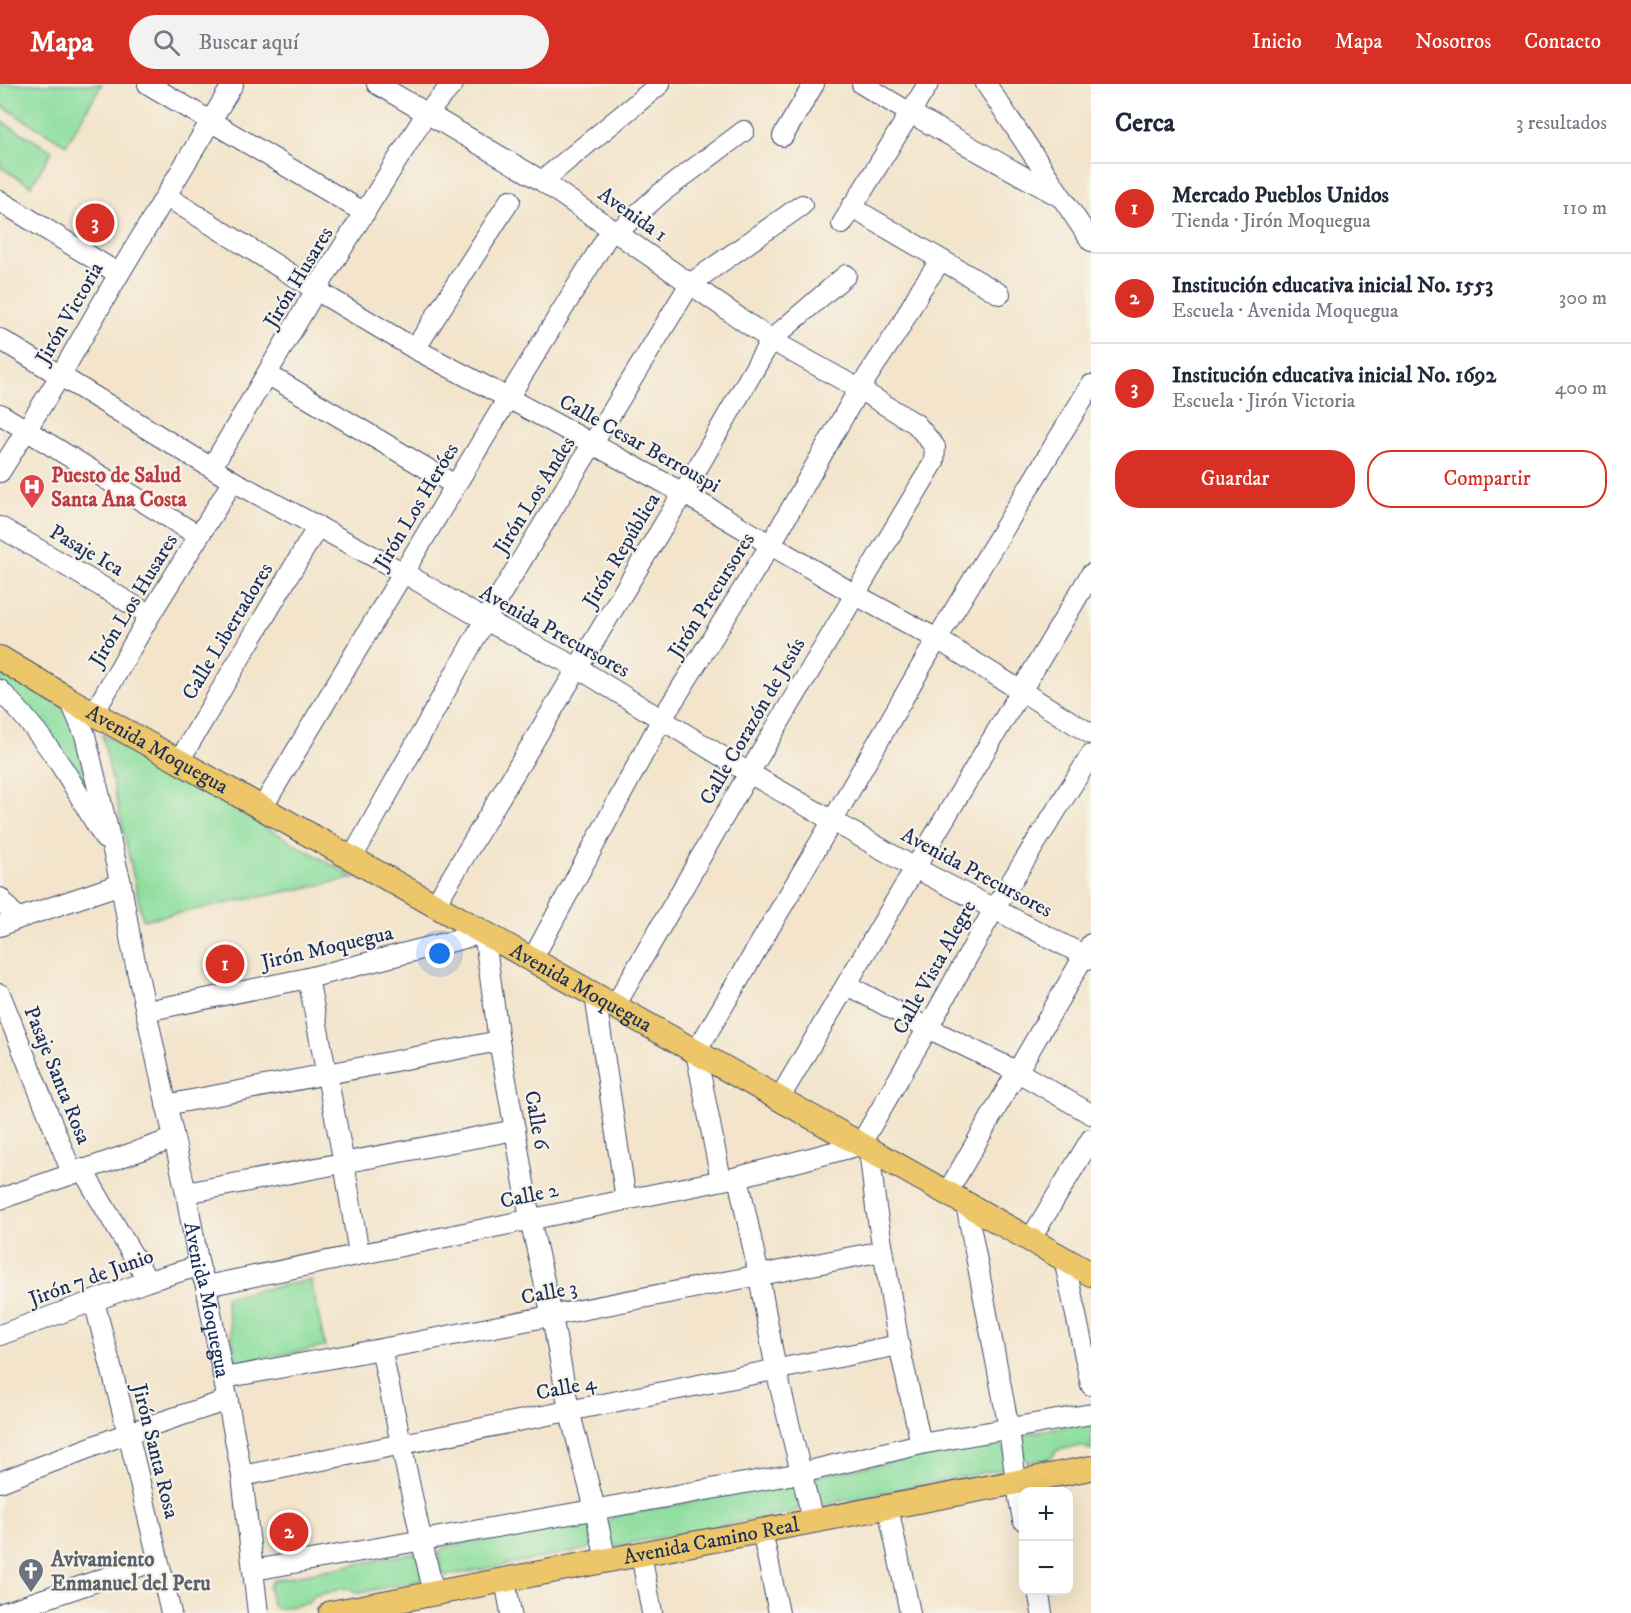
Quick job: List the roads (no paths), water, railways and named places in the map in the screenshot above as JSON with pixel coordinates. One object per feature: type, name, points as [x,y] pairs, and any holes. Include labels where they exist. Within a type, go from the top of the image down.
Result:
[{"type":"main road","name":"Avenida Moquegua","points":[[0,658],[70,700],[1091,1274]]},
{"type":"main road","name":"Avenida Camino Real","points":[[331,1613],[380,1608],[434,1593],[1091,1468]]},
{"type":"street","points":[[148,84],[365,213]]},
{"type":"street","name":"Jirón Victoria","points":[[0,472],[60,376],[233,84]]},
{"type":"street","name":"Avenida 1","points":[[377,84],[542,181],[771,340],[916,424],[935,447],[934,462]]},
{"type":"street","name":"Jirón Husares","points":[[212,467],[316,290],[426,114],[453,84]]},
{"type":"street","points":[[542,181],[660,84]]},
{"type":"street","points":[[783,136],[814,84]]},
{"type":"street","points":[[862,84],[1062,198]]},
{"type":"street","points":[[928,84],[847,216],[940,260],[1000,294]]},
{"type":"street","points":[[986,84],[1091,241]]},
{"type":"street","name":"Jirón Los Heróes","points":[[262,808],[508,398],[615,230],[744,130]]},
{"type":"street","name":"Calle Cesar Berrouspi","points":[[166,196],[415,349],[683,493],[854,594],[937,639],[1091,734]]},
{"type":"street","points":[[415,349],[510,200]]},
{"type":"street","points":[[0,201],[119,274]]},
{"type":"street","points":[[690,284],[802,205]]},
{"type":"street","name":"Jirón Precursores","points":[[532,960],[662,719],[771,544],[859,389],[899,329],[940,260]]},
{"type":"street","name":"Jirón República","points":[[435,905],[683,493],[771,340],[846,275]]},
{"type":"street","name":"Jirón Los Andes","points":[[352,858],[485,620],[690,284]]},
{"type":"street","name":"Avenida Precursores","points":[[0,339],[233,481],[404,573],[485,620],[578,668],[749,773],[915,868],[994,909],[1089,953]]},
{"type":"street","points":[[267,374],[455,485]]},
{"type":"street","points":[[813,1521],[776,1370],[759,1276],[696,1052],[937,639],[1091,385]]},
{"type":"street","points":[[0,414],[199,536]]},
{"type":"street","name":"Calle Corazón de Jesús","points":[[605,1001],[749,773],[934,462]]},
{"type":"street","name":"Jirón Los Husares","points":[[94,713],[150,615],[233,481]]},
{"type":"street","name":"Calle Libertadores","points":[[179,761],[318,526]]},
{"type":"street","name":"Pasaje Ica","points":[[0,527],[150,615]]},
{"type":"street","points":[[779,1099],[1091,574]]},
{"type":"street","name":"Avenida Moquegua","points":[[0,690],[17,707],[66,773],[111,848],[121,884]]},
{"type":"street","name":"Avenida Moquegua","points":[[70,700],[85,735],[121,884],[131,943],[186,1193],[199,1266],[206,1286],[242,1476],[258,1613]]},
{"type":"street","name":"Calle Vista Alegre","points":[[865,1147],[994,909],[1091,755]]},
{"type":"street","points":[[0,898],[9,922],[121,884]]},
{"type":"street","name":"Jirón Moquegua","points":[[146,1011],[308,978],[484,933]]},
{"type":"street","name":"Calle 6","points":[[484,933],[499,1041],[530,1219],[552,1316],[569,1410],[606,1561]]},
{"type":"street","points":[[1019,1498],[1009,1429],[957,1198],[1018,1072],[1089,953]]},
{"type":"street","points":[[308,978],[344,1162],[359,1254]]},
{"type":"street","points":[[847,985],[1018,1072],[1091,1114]]},
{"type":"street","name":"Pasaje Santa Rosa","points":[[0,994],[77,1171],[148,1281]]},
{"type":"street","points":[[605,1001],[626,1200]]},
{"type":"street","points":[[166,1105],[499,1041]]},
{"type":"street","points":[[186,1193],[515,1130]]},
{"type":"street","points":[[0,1199],[173,1139]]},
{"type":"street","points":[[1030,1240],[1091,1139]]},
{"type":"street","points":[[865,1147],[899,1345],[921,1444]]},
{"type":"street","name":"Calle 2","points":[[206,1286],[626,1200],[865,1147]]},
{"type":"street","name":"Calle 3","points":[[224,1378],[883,1251]]},
{"type":"street","points":[[1064,1259],[1091,1384]]},
{"type":"street","name":"Jirón 7 de Junio","points":[[0,1335],[148,1281],[199,1266]]},
{"type":"street","name":"Jirón Santa Rosa","points":[[94,1300],[171,1613]]},
{"type":"street","name":"Calle 4","points":[[242,1476],[899,1345]]},
{"type":"street","points":[[381,1349],[434,1593]]},
{"type":"street","points":[[0,1482],[128,1433],[228,1400]]},
{"type":"street","points":[[254,1570],[801,1473],[921,1444],[1091,1414]]},
{"type":"street","points":[[888,1507],[910,1613]]},
{"type":"street","points":[[762,1531],[779,1613]]},
{"type":"street","points":[[641,1554],[652,1613]]},
{"type":"street","points":[[3,1613],[158,1560]]},
{"type":"street","points":[[505,1580],[511,1613]]},
{"type":"street","points":[[1039,1595],[1042,1613]]},
{"type":"place","name":"Institución educativa inicial No. 1692","points":[[95,223]]},
{"type":"place","name":"Puesto de Salud Santa Ana Costa","points":[[32,510]]},
{"type":"place","name":"Mercado Pueblos Unidos","points":[[225,964]]},
{"type":"place","name":"Institución educativa inicial No. 1553","points":[[289,1532]]},
{"type":"place","name":"Avivamiento Enmanuel del Peru","points":[[31,1594]]}]
